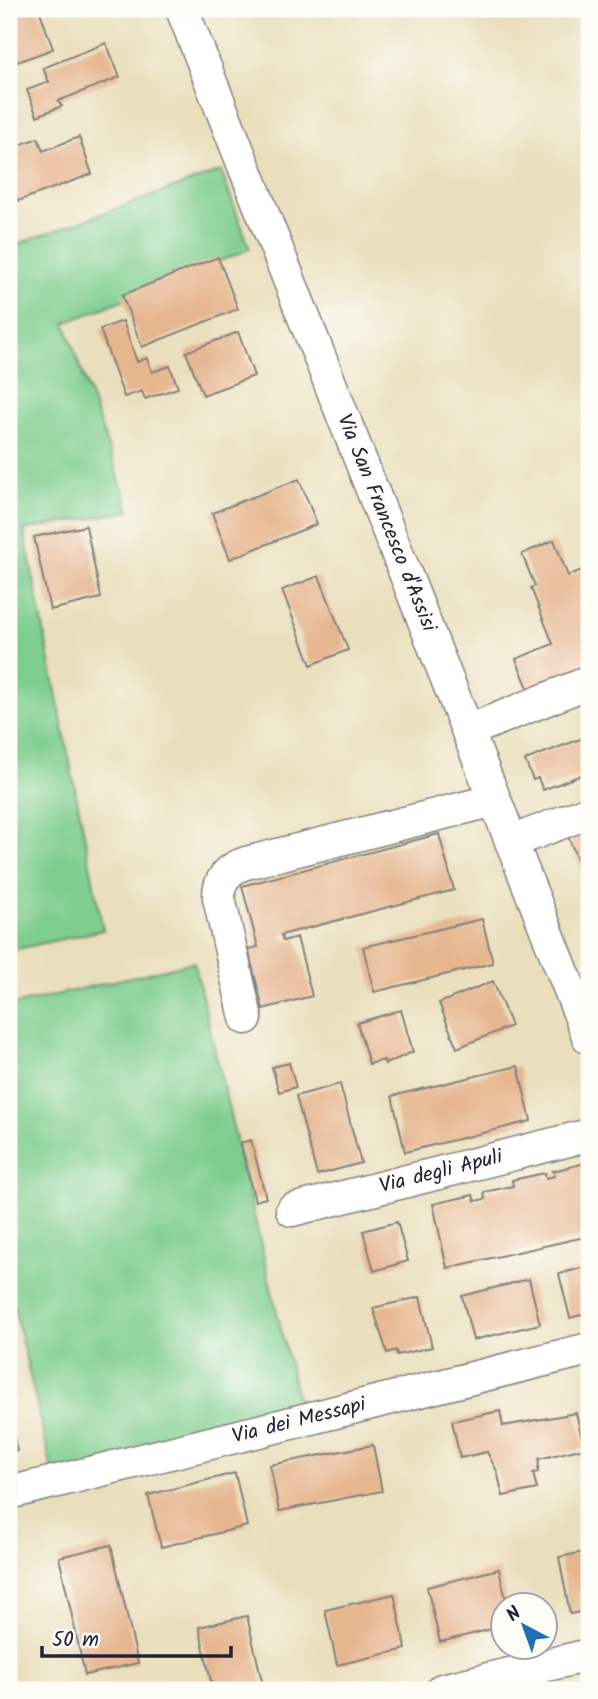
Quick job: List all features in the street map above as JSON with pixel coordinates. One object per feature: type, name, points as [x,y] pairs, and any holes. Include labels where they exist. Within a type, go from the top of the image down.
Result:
[{"type":"street","name":"Via San Francesco d'Assisi","points":[[182,9],[511,842],[581,995],[589,1038]]},
{"type":"street","points":[[468,731],[589,682]]},
{"type":"street","points":[[246,1018],[219,898],[220,885],[229,871],[246,863],[495,800]]},
{"type":"street","points":[[511,842],[589,811]]},
{"type":"street","name":"Via degli Apuli","points":[[292,1210],[589,1135]]},
{"type":"street","name":"Via dei Messapi","points":[[9,1493],[589,1349]]},
{"type":"street","points":[[442,1690],[589,1655]]},
{"type":"green space","points":[[221,171],[250,249],[65,323],[130,511],[24,530],[103,930],[9,951],[9,247]]},
{"type":"green space","points":[[194,962],[302,1418],[54,1478],[9,1287],[9,1006]]},
{"type":"building","points":[[9,9],[39,9],[53,49],[9,65]]},
{"type":"building","points":[[106,43],[120,77],[58,101],[62,106],[37,116],[27,90],[49,82],[43,68]]},
{"type":"building","points":[[79,137],[92,174],[18,201],[9,176],[9,149],[38,138],[43,151]]},
{"type":"building","points":[[218,257],[238,309],[142,347],[122,295]]},
{"type":"building","points":[[123,321],[137,362],[147,358],[152,372],[170,366],[178,388],[145,399],[142,391],[124,397],[100,329]]},
{"type":"building","points":[[238,332],[254,376],[203,395],[186,352]]},
{"type":"building","points":[[299,479],[317,524],[230,559],[212,513]]},
{"type":"building","points":[[86,526],[101,598],[50,610],[34,537]]},
{"type":"building","points":[[554,540],[568,576],[586,568],[589,576],[589,647],[584,649],[589,669],[530,693],[516,659],[553,644],[531,588],[535,586],[522,554]]},
{"type":"building","points":[[319,576],[348,650],[311,665],[282,590]]},
{"type":"building","points":[[588,736],[589,772],[543,790],[538,778],[533,780],[525,760]]},
{"type":"building","points":[[589,816],[589,872],[583,874],[564,826]]},
{"type":"building","points":[[439,834],[454,890],[281,935],[283,941],[297,937],[312,996],[263,1009],[248,949],[258,947],[242,886]]},
{"type":"building","points":[[482,919],[493,963],[374,992],[363,947]]},
{"type":"building","points":[[493,981],[511,1026],[457,1048],[439,1003]]},
{"type":"building","points":[[401,1010],[413,1052],[385,1064],[384,1060],[369,1064],[357,1023]]},
{"type":"building","points":[[289,1063],[296,1087],[279,1092],[272,1067]]},
{"type":"building","points":[[518,1066],[531,1121],[405,1152],[392,1096]]},
{"type":"building","points":[[340,1084],[361,1163],[317,1175],[296,1096]]},
{"type":"building","points":[[251,1140],[266,1198],[255,1201],[240,1143]]},
{"type":"building","points":[[589,1162],[589,1236],[447,1268],[433,1204],[473,1195],[475,1201],[485,1199],[484,1192],[513,1186],[512,1180],[545,1173],[546,1178],[555,1176],[553,1171]]},
{"type":"building","points":[[397,1222],[408,1261],[374,1271],[363,1231]]},
{"type":"building","points":[[589,1266],[589,1313],[570,1318],[559,1274]]},
{"type":"building","points":[[529,1279],[540,1324],[473,1340],[462,1296]]},
{"type":"building","points":[[420,1297],[432,1347],[397,1355],[396,1350],[387,1353],[373,1308]]},
{"type":"building","points":[[500,1411],[503,1426],[576,1413],[584,1448],[539,1459],[538,1472],[533,1473],[537,1489],[503,1496],[497,1471],[487,1452],[460,1458],[452,1421]]},
{"type":"building","points":[[9,1417],[17,1451],[9,1453]]},
{"type":"building","points":[[373,1445],[382,1491],[279,1511],[270,1465]]},
{"type":"building","points":[[235,1473],[247,1526],[161,1547],[148,1495]]},
{"type":"building","points":[[111,1545],[138,1663],[85,1675],[59,1557]]},
{"type":"building","points":[[589,1551],[589,1610],[570,1614],[559,1557]]},
{"type":"building","points":[[499,1569],[504,1590],[490,1590],[490,1630],[440,1642],[427,1587]]},
{"type":"building","points":[[394,1594],[406,1649],[337,1665],[325,1610]]},
{"type":"building","points":[[247,1616],[264,1690],[213,1690],[199,1627]]}]
